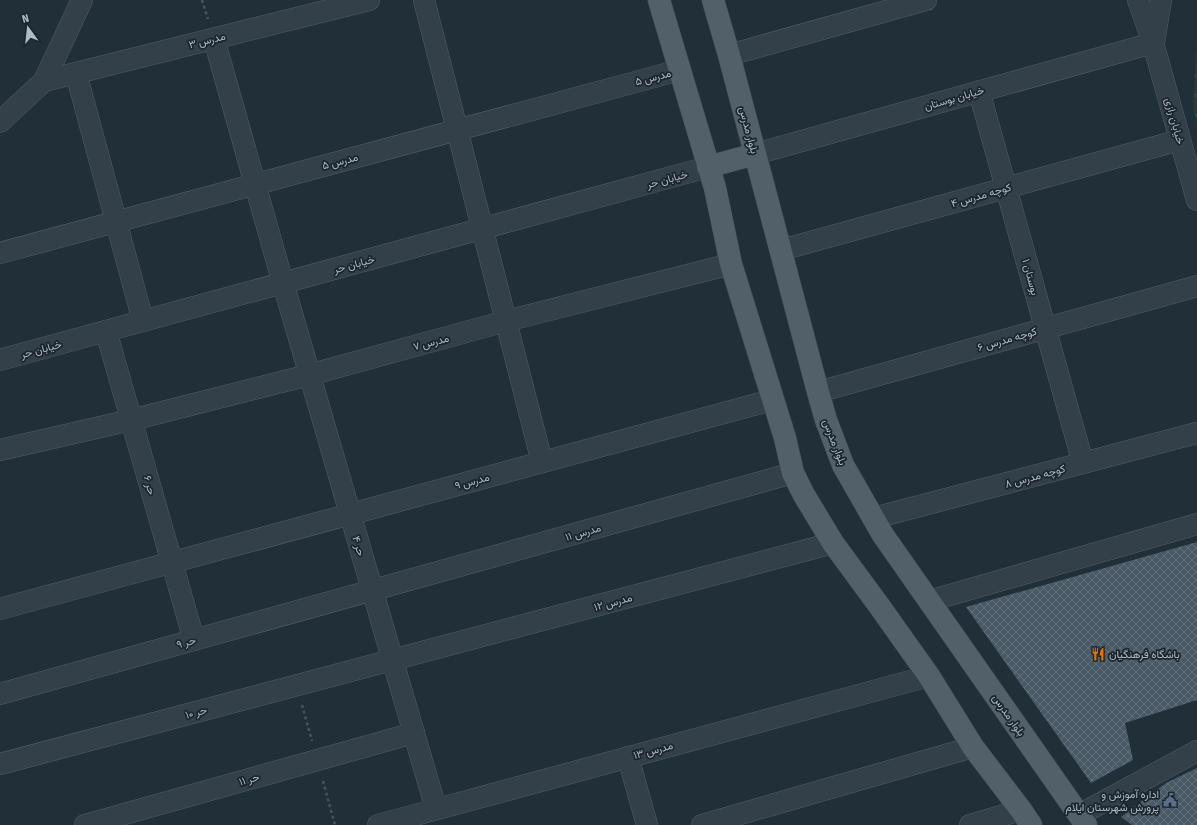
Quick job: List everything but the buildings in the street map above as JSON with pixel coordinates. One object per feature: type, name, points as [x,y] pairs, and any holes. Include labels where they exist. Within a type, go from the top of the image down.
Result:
[{"type":"main road","points":[[660,0],[714,188],[731,264],[785,438],[793,473],[804,495],[833,543],[929,676],[974,747],[1026,818]]},
{"type":"main road","name":"بلوار مدرس","points":[[713,0],[729,55],[818,392],[826,420],[843,465],[883,535],[1082,820]]},
{"type":"main road","points":[[708,167],[755,154]]},
{"type":"street","points":[[0,122],[44,81],[82,0]]},
{"type":"street","name":"مدرس ۳","points":[[44,81],[369,0]]},
{"type":"street","points":[[424,0],[542,462]]},
{"type":"street","name":"خیابان رازی","points":[[1138,0],[1154,43],[1197,200]]},
{"type":"street","points":[[1154,43],[1161,0]]},
{"type":"street","points":[[729,55],[920,1]]},
{"type":"street","name":"حر ۴","points":[[214,39],[283,283],[436,809]]},
{"type":"street","name":"خیابان بوستان","points":[[755,154],[1154,43]]},
{"type":"street","name":"مدرس ۵","points":[[0,253],[680,70]]},
{"type":"street","points":[[76,73],[143,321]]},
{"type":"street","name":"بوستان ۱","points":[[979,91],[1083,463]]},
{"type":"street","name":"کوچه مدرس ۴","points":[[781,250],[1180,140]]},
{"type":"street","name":"خیابان حر","points":[[0,360],[708,167]]},
{"type":"street","name":"مدرس ۷","points":[[0,450],[131,420],[310,375],[506,321],[731,264]]},
{"type":"street","name":"کوچه مدرس ۶","points":[[818,392],[1197,286]]},
{"type":"street","name":"حر ۶","points":[[106,331],[194,640]]},
{"type":"street","name":"مدرس ۹","points":[[0,609],[772,400]]},
{"type":"street","name":"کوچه مدرس ۸","points":[[874,518],[1197,433]]},
{"type":"street","name":"مدرس ۱۱","points":[[372,590],[793,473]]},
{"type":"street","points":[[929,601],[1197,524]]},
{"type":"street","name":"مدرس ۱۲","points":[[392,660],[833,543]]},
{"type":"street","name":"حر ۹","points":[[0,694],[372,590]]},
{"type":"street","name":"حر ۱۰","points":[[0,764],[392,660]]},
{"type":"street","name":"مدرس ۱۳","points":[[378,825],[929,676]]},
{"type":"street","name":"حر ۱۱","points":[[85,825],[117,821],[414,733]]},
{"type":"street","points":[[702,825],[974,747]]},
{"type":"street","points":[[1082,820],[1197,751]]},
{"type":"street","points":[[628,757],[647,825]]},
{"type":"street","points":[[970,825],[1026,818]]},
{"type":"green space","points":[[1197,39],[1197,123],[1193,108]]},
{"type":"place","name":"باشگاه فرهنگیان","points":[[1098,654]]},
{"type":"place","name":"اداره آموزش و پرورش شهرستان ایلام","points":[[1170,800]]}]
